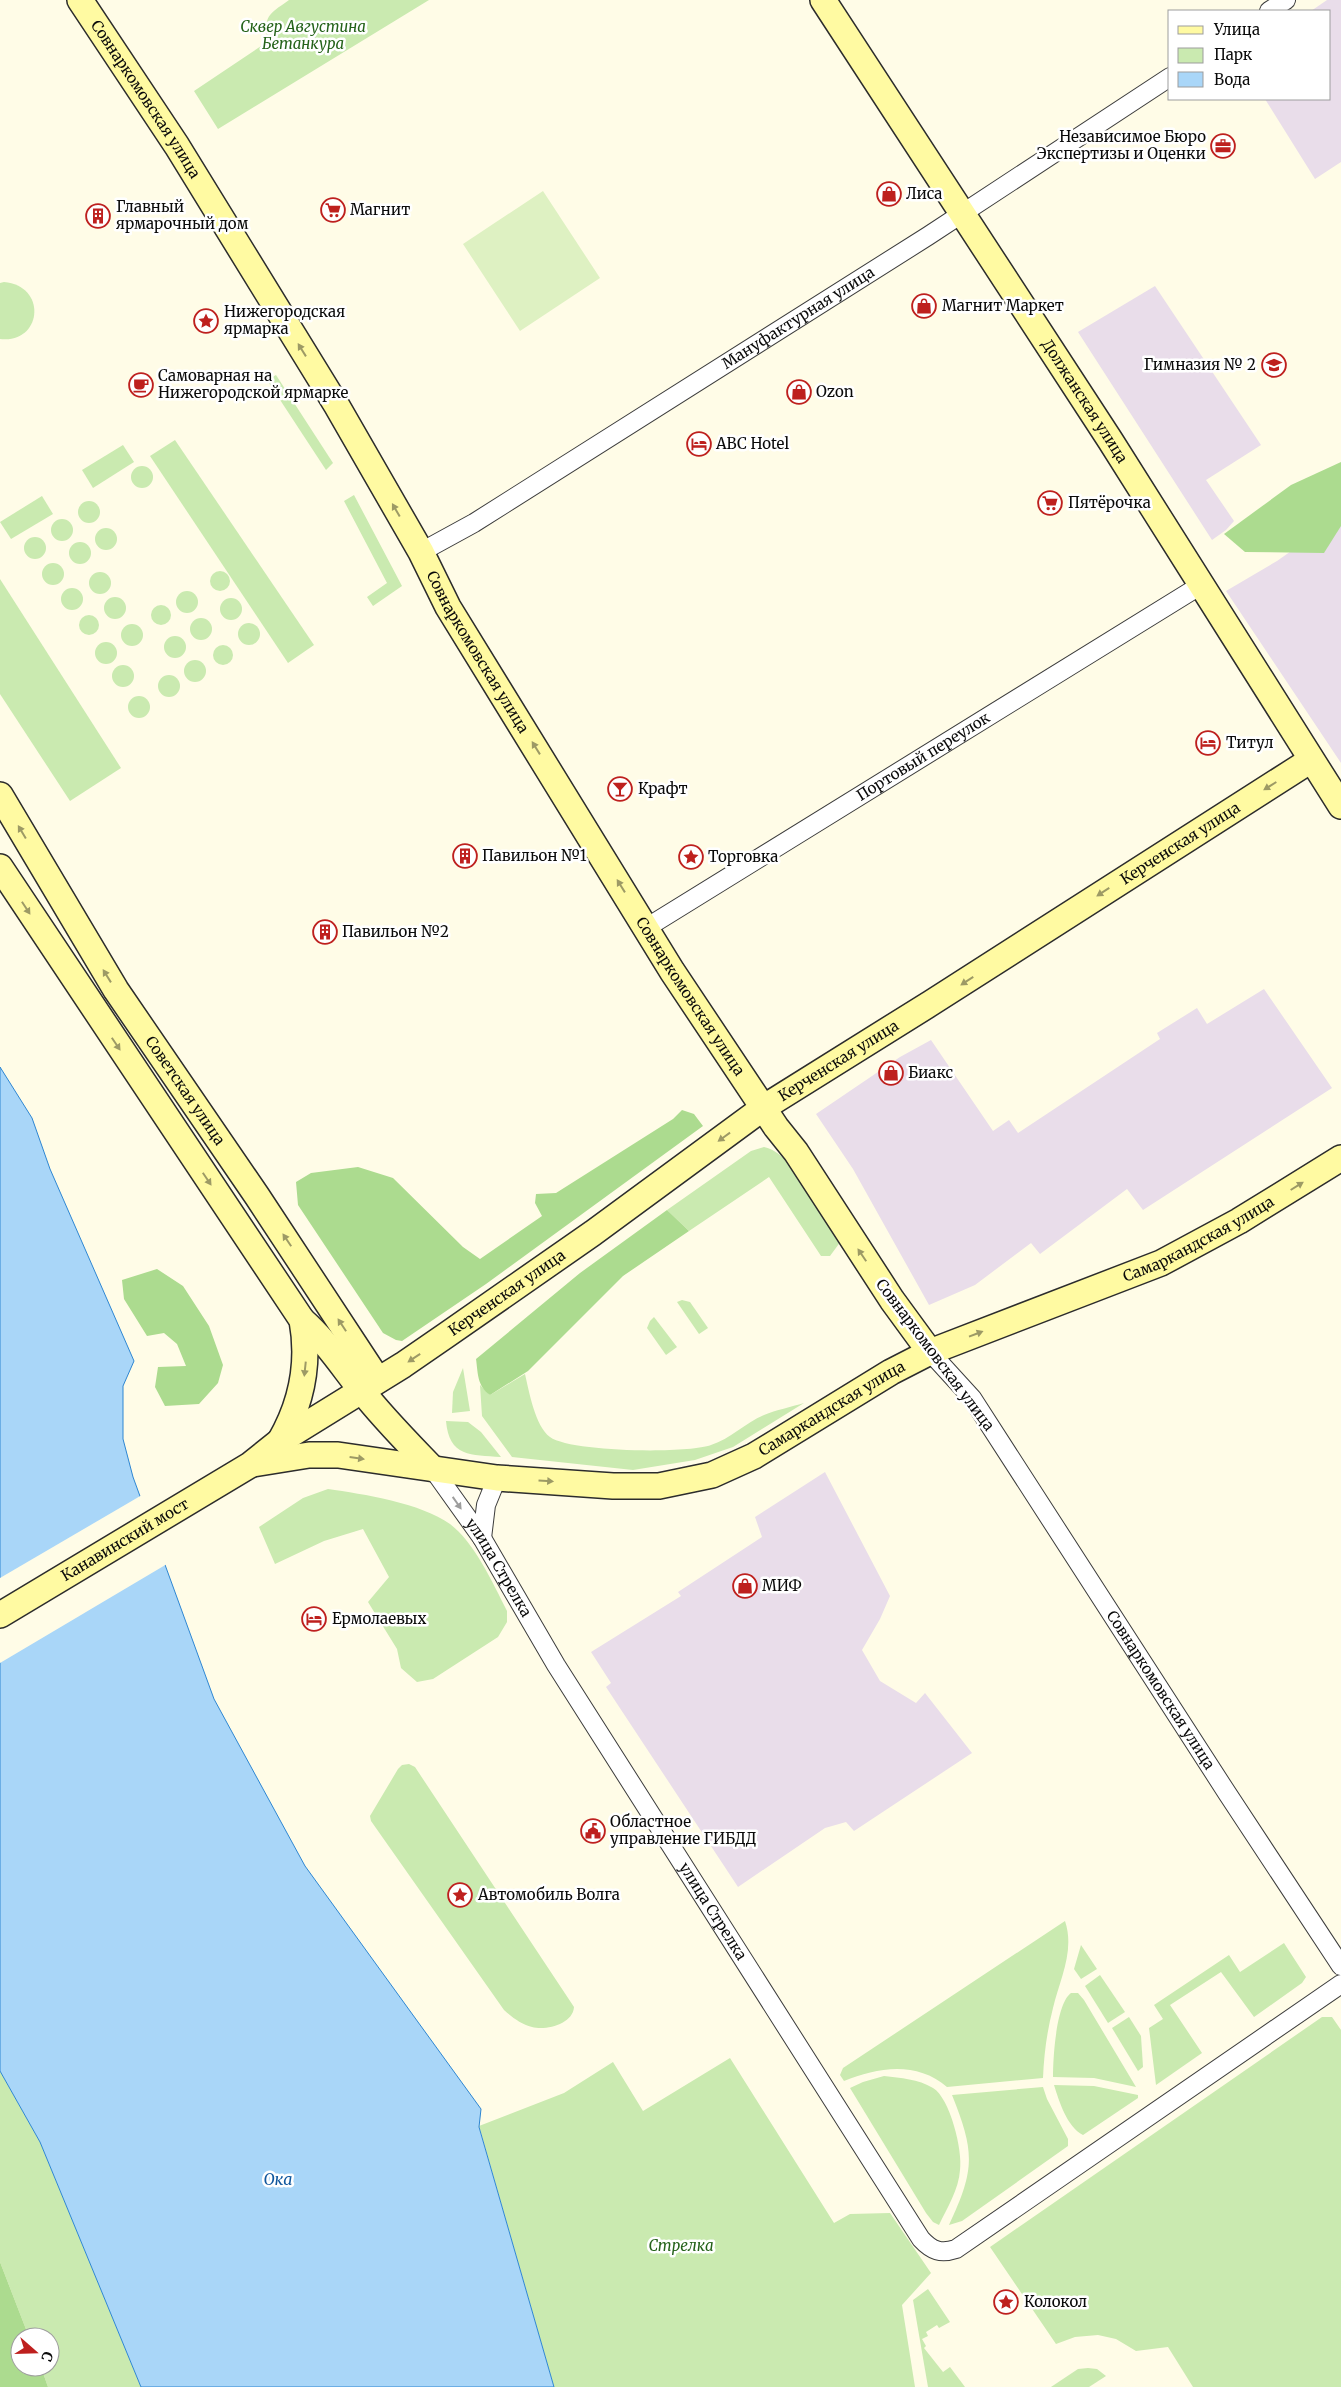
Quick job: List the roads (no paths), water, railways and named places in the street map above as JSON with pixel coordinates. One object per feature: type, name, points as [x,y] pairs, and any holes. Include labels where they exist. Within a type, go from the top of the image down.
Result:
[{"type":"main road","name":"Совнаркомовская улица","points":[[80,0],[182,155],[337,406],[421,552],[448,607],[672,971],[763,1108],[796,1152],[892,1300],[930,1352]]},
{"type":"main road","name":"Должанская улица","points":[[823,0],[962,213],[1341,806]]},
{"type":"main road","name":"Керченская улица","points":[[250,1465],[280,1441],[370,1385],[593,1233],[763,1108],[1311,760]]},
{"type":"main road","name":"Советская улица","points":[[0,795],[116,990],[304,1265],[370,1385]]},
{"type":"main road","name":"Советская улица","points":[[0,867],[302,1320],[306,1345],[303,1386],[290,1424],[280,1441]]},
{"type":"main road","name":"Самаркандская улица","points":[[250,1465],[309,1455],[338,1455],[497,1478],[613,1486],[659,1486],[712,1475],[754,1456],[891,1372],[930,1352],[1161,1263],[1239,1221],[1341,1158]]},
{"type":"main road","points":[[302,1320],[337,1357],[370,1385],[432,1468]]},
{"type":"main road","name":"Канавинский мост","points":[[0,1615],[250,1465]]},
{"type":"street","points":[[1271,10],[1286,0]]},
{"type":"street","name":"Мануфактурная улица","points":[[421,552],[474,523],[962,213],[1168,78]]},
{"type":"street","name":"Портовый переулок","points":[[646,928],[1201,585]]},
{"type":"street","name":"Совнаркомовская улица","points":[[930,1352],[972,1398],[1341,1966]]},
{"type":"street","name":"улица Стрелка","points":[[432,1468],[482,1538],[556,1665],[922,2239],[933,2249],[946,2252],[956,2249],[1341,1984]]},
{"type":"street","points":[[482,1538],[486,1505],[497,1478]]},
{"type":"water","name":"Ока","points":[[0,1067],[32,1118],[50,1169],[134,1361],[123,1386],[123,1439],[133,1477],[214,1699],[305,1866],[481,2109],[479,2127],[554,2387],[141,2387],[40,2142],[0,2071]]},
{"type":"place","name":"Независимое Бюро Экспертизы и Оценки","points":[[1223,146]]},
{"type":"place","name":"Лиса","points":[[889,194]]},
{"type":"place","name":"Магнит","points":[[333,210]]},
{"type":"place","name":"Главный ярмарочный дом","points":[[98,216]]},
{"type":"place","name":"Магнит Маркет","points":[[924,306]]},
{"type":"place","name":"Нижегородская ярмарка","points":[[206,321]]},
{"type":"place","name":"Гимназия № 2","points":[[1274,365]]},
{"type":"place","name":"Самоварная на Нижегородской ярмарке","points":[[141,385]]},
{"type":"place","name":"Ozon","points":[[799,392]]},
{"type":"place","name":"ABC Hotel","points":[[699,444]]},
{"type":"place","name":"Пятёрочка","points":[[1050,503]]},
{"type":"place","name":"Титул","points":[[1208,743]]},
{"type":"place","name":"Крафт","points":[[620,789]]},
{"type":"place","name":"Павильон №1","points":[[465,856]]},
{"type":"place","name":"Торговка","points":[[691,857]]},
{"type":"place","name":"Павильон №2","points":[[325,932]]},
{"type":"place","name":"Биакс","points":[[891,1073]]},
{"type":"place","name":"МИФ","points":[[745,1586]]},
{"type":"place","name":"Ермолаевых","points":[[314,1619]]},
{"type":"place","name":"Областное управление ГИБДД","points":[[593,1831]]},
{"type":"place","name":"Автомобиль Волга","points":[[460,1895]]},
{"type":"place","name":"Колокол","points":[[1006,2302]]},
{"type":"park label","name":"Сквер Августина Бетанкура","points":[[303,36]]},
{"type":"park label","name":"Стрелка","points":[[681,2246]]}]
